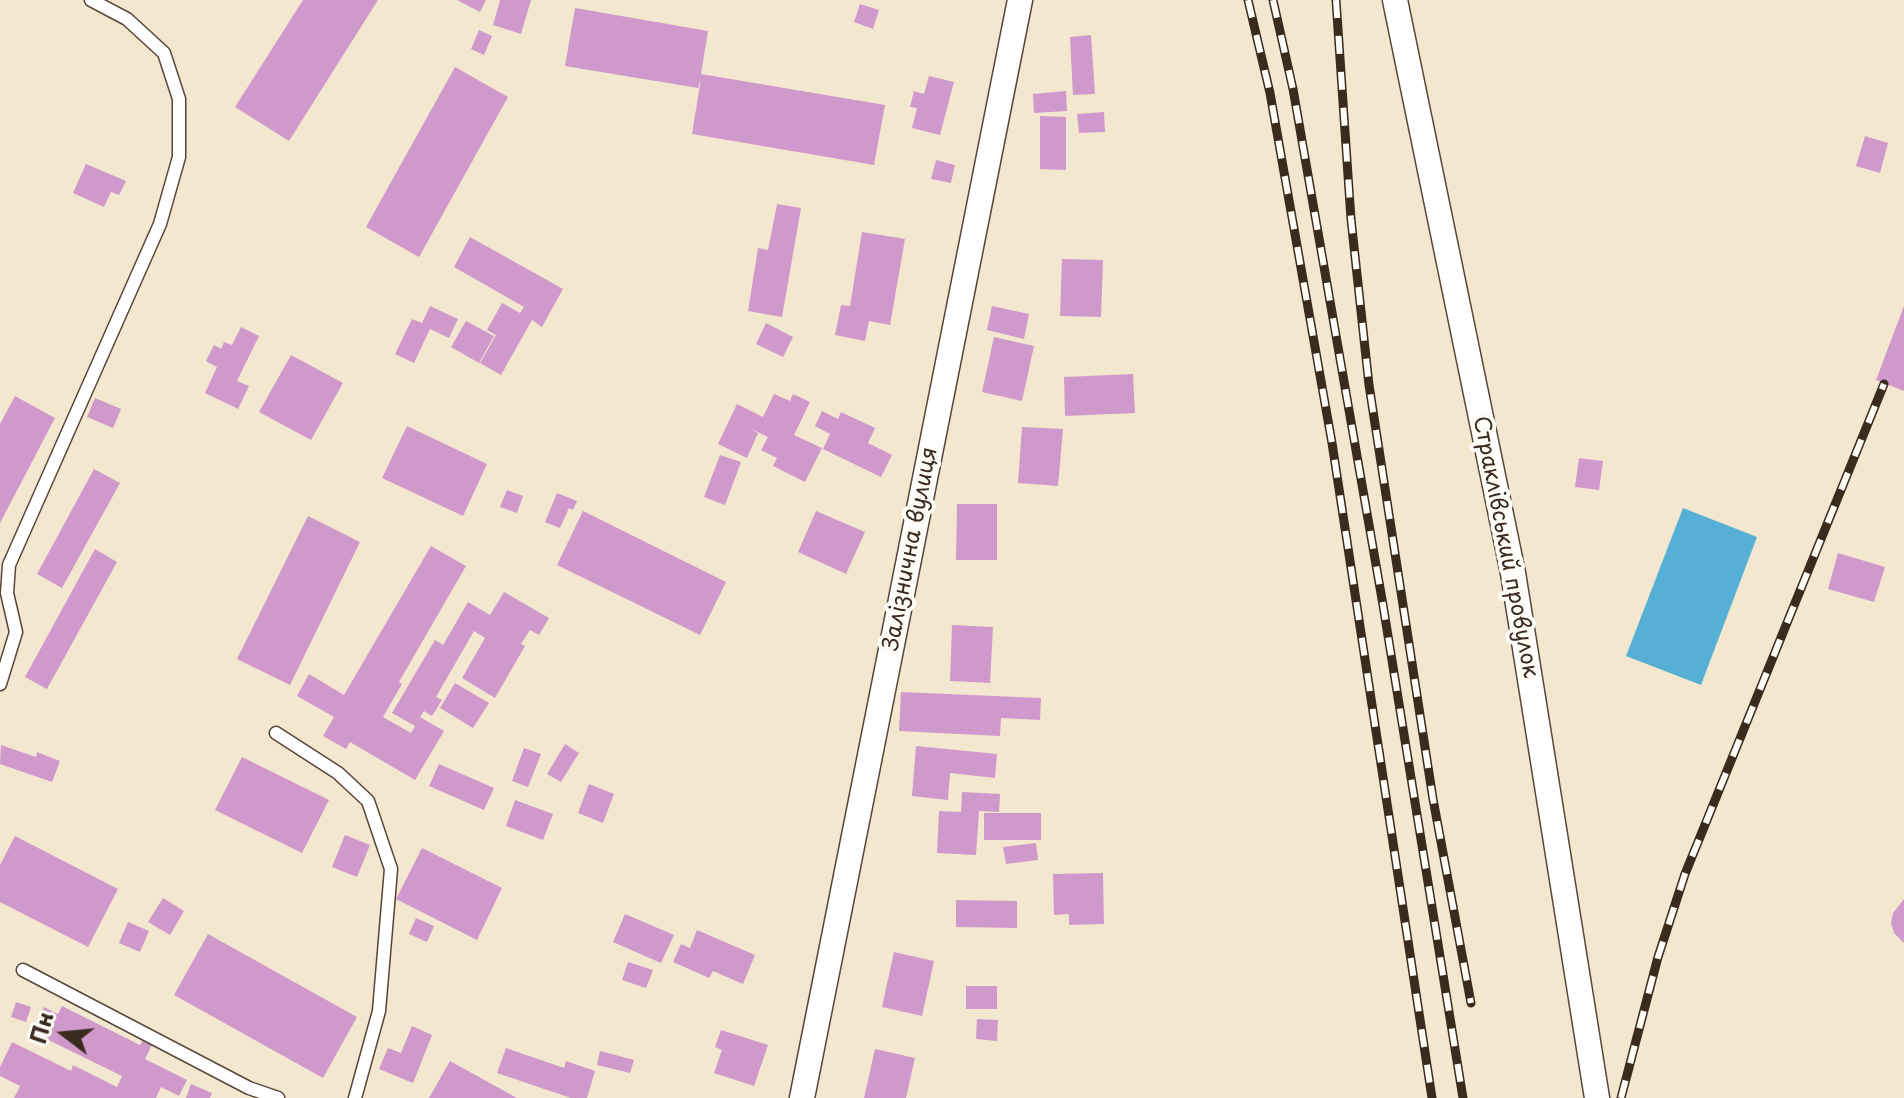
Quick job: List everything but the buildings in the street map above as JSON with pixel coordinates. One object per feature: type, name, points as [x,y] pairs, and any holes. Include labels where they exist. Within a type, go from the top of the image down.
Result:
[{"type":"street","name":"Залізнична вулиця","points":[[802,1098],[1020,0]]},
{"type":"street","name":"Страклівський провулок","points":[[1395,0],[1513,573],[1597,1098]]},
{"type":"lane","points":[[0,684],[16,632],[7,593],[9,565],[160,224],[179,157],[179,99],[164,53],[127,19],[91,0]]},
{"type":"lane","points":[[276,733],[338,773],[368,801],[391,869],[379,1011],[355,1098]]},
{"type":"lane","points":[[23,970],[249,1088],[278,1098]]},
{"type":"water","points":[[1683,508],[1757,537],[1701,685],[1626,656]]},
{"type":"railway","points":[[1248,0],[1270,93],[1332,443],[1432,1098]]},
{"type":"railway","points":[[1273,0],[1293,89],[1383,605],[1463,1098]]},
{"type":"railway","points":[[1336,0],[1351,219],[1369,385],[1433,799],[1471,1003]]},
{"type":"railway","points":[[1621,1098],[1658,957],[1685,874],[1884,384]]}]
